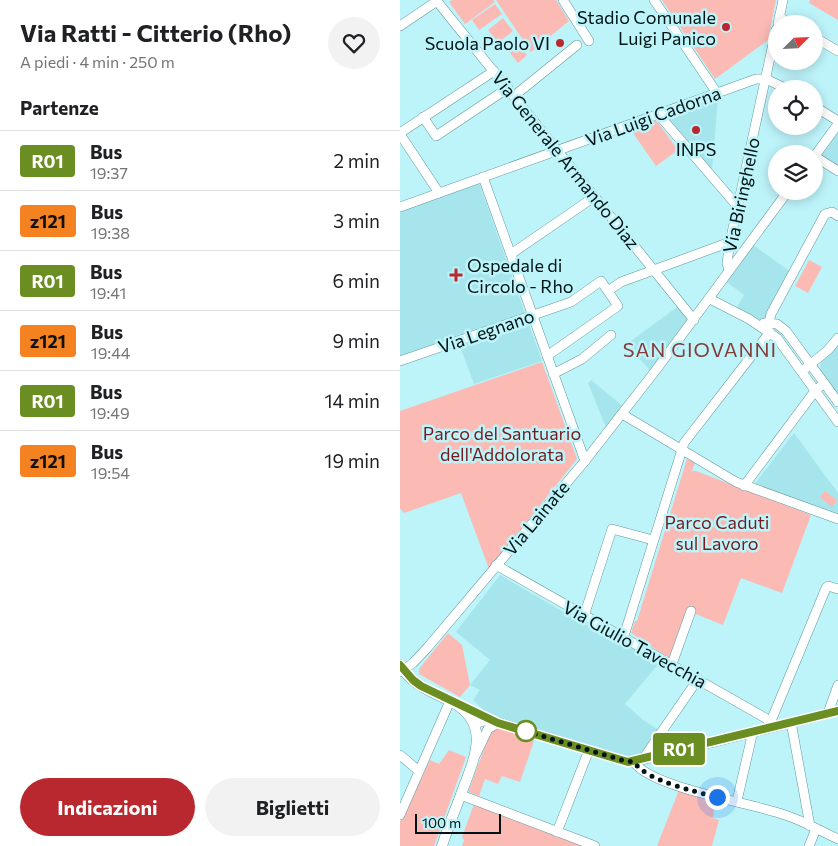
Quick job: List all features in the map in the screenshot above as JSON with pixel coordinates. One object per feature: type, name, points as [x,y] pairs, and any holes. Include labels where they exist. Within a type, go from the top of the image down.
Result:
[{"type":"main road","points":[[401,672],[421,686],[460,706],[475,727],[476,754],[442,846]]},
{"type":"street","points":[[400,26],[437,0]]},
{"type":"street","name":"Via Generale Armando Diaz","points":[[437,0],[694,320]]},
{"type":"street","points":[[563,0],[588,41]]},
{"type":"street","points":[[654,0],[717,93]]},
{"type":"street","points":[[780,15],[783,0]]},
{"type":"street","points":[[823,42],[838,51]]},
{"type":"street","points":[[514,96],[577,45]]},
{"type":"street","name":"Via Biringhello","points":[[729,271],[727,263],[730,242],[768,69]]},
{"type":"street","points":[[439,193],[400,134],[494,71]]},
{"type":"street","name":"Via Luigi Cadorna","points":[[400,207],[756,79],[766,79]]},
{"type":"street","points":[[424,118],[436,136],[508,88]]},
{"type":"street","points":[[822,145],[838,122],[823,112]]},
{"type":"street","points":[[658,114],[739,208]]},
{"type":"street","points":[[823,162],[838,171]]},
{"type":"street","points":[[483,177],[552,374],[585,461]]},
{"type":"street","points":[[511,254],[594,197]]},
{"type":"street","name":"Via Lainate","points":[[401,672],[428,646],[585,461],[694,320],[781,200]]},
{"type":"street","points":[[838,216],[832,212],[825,214],[771,314],[771,329],[838,422]]},
{"type":"street","points":[[546,356],[618,306],[608,291],[621,282],[730,242]]},
{"type":"street","name":"Via Legnano","points":[[400,361],[532,314],[572,302],[601,281],[608,291]]},
{"type":"street","points":[[710,298],[771,329],[786,331],[838,402]]},
{"type":"street","points":[[624,636],[684,443],[771,329]]},
{"type":"street","points":[[552,374],[582,359],[612,335]]},
{"type":"street","points":[[801,371],[837,339]]},
{"type":"street","points":[[744,486],[815,391],[824,383]]},
{"type":"street","points":[[622,414],[744,486],[838,519]]},
{"type":"street","points":[[584,616],[612,529],[653,540]]},
{"type":"street","name":"Via Giulio Tavecchia","points":[[496,565],[584,616],[624,636],[771,724]]},
{"type":"street","points":[[771,724],[826,588],[828,586],[838,588]]},
{"type":"street","points":[[672,664],[691,611]]},
{"type":"street","points":[[643,759],[698,679]]},
{"type":"street","points":[[828,713],[838,685]]},
{"type":"street","points":[[400,815],[450,700]]},
{"type":"street","points":[[460,706],[498,723],[634,762],[643,771],[686,789],[784,814],[838,839]]},
{"type":"street","points":[[634,762],[670,751],[753,731],[771,724],[792,722],[838,711]]},
{"type":"street","points":[[792,722],[813,827],[809,846]]},
{"type":"street","points":[[475,727],[484,728],[498,723]]},
{"type":"street","points":[[476,754],[488,729],[498,723]]},
{"type":"street","points":[[737,801],[753,731]]},
{"type":"street","points":[[659,735],[670,751]]},
{"type":"street","points":[[557,832],[589,750]]},
{"type":"street","points":[[400,755],[419,771]]},
{"type":"street","points":[[461,795],[595,846]]},
{"type":"shaded area","points":[[718,98],[712,171],[669,120],[670,115]]},
{"type":"shaded area","points":[[838,126],[838,169],[823,159],[823,147]]},
{"type":"shaded area","name":"Ospedale di Circolo - Rho","points":[[479,183],[542,361],[474,384],[457,338],[400,358],[400,211]]},
{"type":"shaded area","points":[[752,244],[792,273],[768,322],[750,318],[735,311],[744,295],[725,281]]},
{"type":"shaded area","points":[[680,305],[692,320],[653,374],[627,344]]},
{"type":"shaded area","points":[[838,346],[838,396],[820,371],[821,361]]},
{"type":"shaded area","points":[[591,380],[625,408],[607,430],[588,383]]},
{"type":"shaded area","points":[[794,433],[838,493],[838,515],[754,485]]},
{"type":"shaded area","points":[[500,575],[586,625],[603,628],[661,661],[625,704],[643,720],[659,730],[642,756],[633,759],[489,715],[473,700],[480,690],[470,685],[490,660],[456,632]]},
{"type":"green space","points":[[452,0],[493,0],[495,2],[465,24],[449,2]]},
{"type":"green space","points":[[496,0],[556,0],[569,21],[531,52]]},
{"type":"green space","name":"Stadio Comunale Luigi Panico","points":[[662,0],[776,0],[773,15],[768,15],[768,40],[715,79]]},
{"type":"green space","points":[[810,0],[838,0],[838,20],[809,3]]},
{"type":"green space","points":[[495,4],[502,14],[479,30],[472,20]]},
{"type":"green space","points":[[503,18],[513,31],[498,43],[488,30]]},
{"type":"green space","points":[[515,41],[527,55],[518,63],[506,48]]},
{"type":"green space","points":[[656,120],[678,150],[656,166],[631,130]]},
{"type":"green space","points":[[809,260],[822,267],[808,293],[795,286]]},
{"type":"green space","name":"Parco del Santuario dell'Addolorata","points":[[542,362],[577,459],[489,569],[461,493],[404,513],[400,508],[400,411]]},
{"type":"green space","name":"Parco Caduti sul Lavoro","points":[[687,459],[695,463],[692,471],[811,515],[782,593],[741,578],[723,625],[686,610],[669,658],[631,633],[635,621],[637,621]]},
{"type":"green space","points":[[825,491],[837,500],[832,507],[820,497]]},
{"type":"green space","points":[[448,633],[462,645],[470,685],[460,697],[419,674],[419,669]]},
{"type":"green space","points":[[499,728],[534,741],[520,782],[502,776],[498,784],[485,779],[479,796],[469,792],[469,790],[490,733]]},
{"type":"green space","points":[[449,750],[466,757],[434,846],[400,846],[400,822],[417,780],[420,781],[430,760],[439,764]]},
{"type":"green space","points":[[679,790],[715,802],[713,818],[719,820],[712,846],[657,846]]},
{"type":"green space","points":[[474,804],[582,846],[462,846],[464,840],[462,837]]},
{"type":"bus line","name":"R01","points":[[400,665],[403,671],[421,686],[498,723],[628,762],[635,762],[670,751],[838,711]]},
{"type":"place","name":"Stadio Comunale Luigi Panico","points":[[726,27]]},
{"type":"place","name":"Scuola Paolo VI","points":[[560,43]]},
{"type":"place","name":"INPS","points":[[696,130]]},
{"type":"place","name":"Ospedale di Circolo - Rho","points":[[456,275]]},
{"type":"district","name":"SAN GIOVANNI","points":[[700,349]]},
{"type":"route","points":[[526,731],[522,730],[625,761],[634,762],[643,771],[686,789],[717,797]]}]
